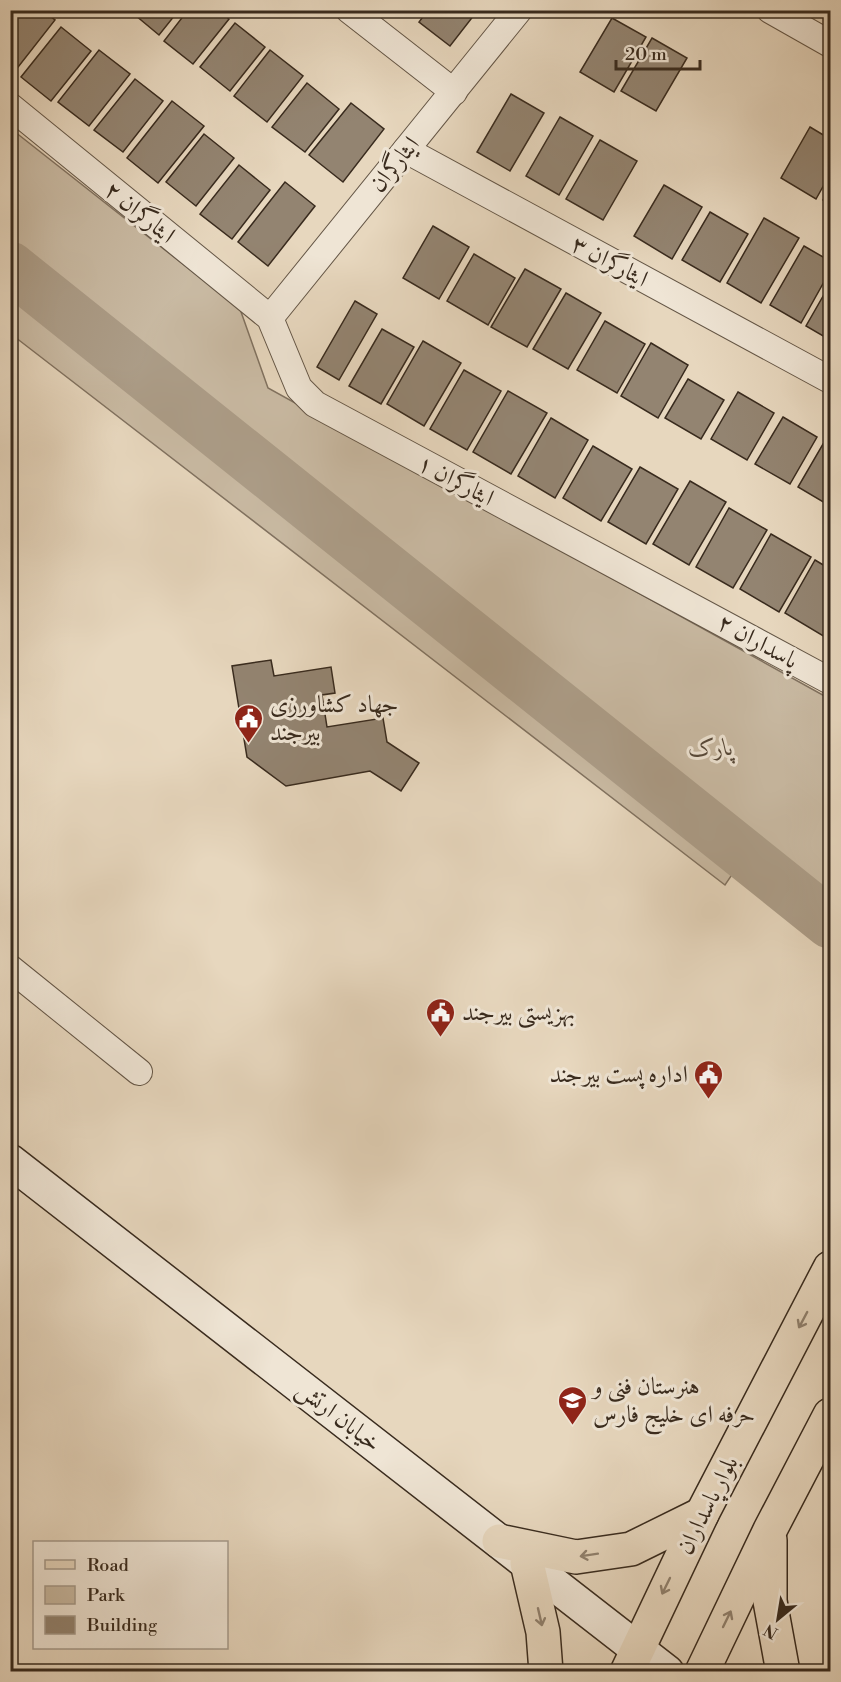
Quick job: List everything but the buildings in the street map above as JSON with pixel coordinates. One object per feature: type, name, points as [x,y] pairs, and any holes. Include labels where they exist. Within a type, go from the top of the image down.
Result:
[{"type":"main road","name":"خیابان ارتش","points":[[10,1161],[527,1563],[631,1660],[667,1671]]},
{"type":"main road","name":"بلوار پاسداران","points":[[631,1660],[702,1514],[831,1268]]},
{"type":"main road","points":[[702,1671],[770,1530],[831,1415]]},
{"type":"main road","points":[[499,1541],[576,1557],[631,1548],[702,1514]]},
{"type":"main road","points":[[770,1530],[770,1601],[783,1671]]},
{"type":"main road","points":[[527,1563],[543,1632],[546,1671]]},
{"type":"street","points":[[350,10],[454,92]]},
{"type":"street","name":"ایثارگران","points":[[270,318],[519,10]]},
{"type":"street","points":[[770,10],[831,44]]},
{"type":"street","name":"ایثارگران ۲","points":[[10,106],[270,318]]},
{"type":"street","name":"ایثارگران ۳","points":[[406,150],[823,376]]},
{"type":"street","name":"ایثارگران ۱","points":[[270,318],[299,388],[315,405],[685,602]]},
{"type":"street","name":"پاسداران ۲","points":[[685,602],[831,681]]},
{"type":"street","points":[[15,980],[139,1072]]},
{"type":"green space","name":"پارک","points":[[10,128],[240,309],[268,388],[830,699],[830,898],[756,839],[725,885],[11,334]]},
{"type":"waterway","points":[[10,267],[830,923]]},
{"type":"place","name":"جهاد کشاورزی بیرجند","points":[[249,744]]},
{"type":"place","name":"بهزیستی بیرجند","points":[[441,1038]]},
{"type":"place","name":"اداره پست بیرجند","points":[[709,1100]]},
{"type":"place","name":"هنرستان فنی و حرفه ای خلیج فارس","points":[[572,1426]]}]
